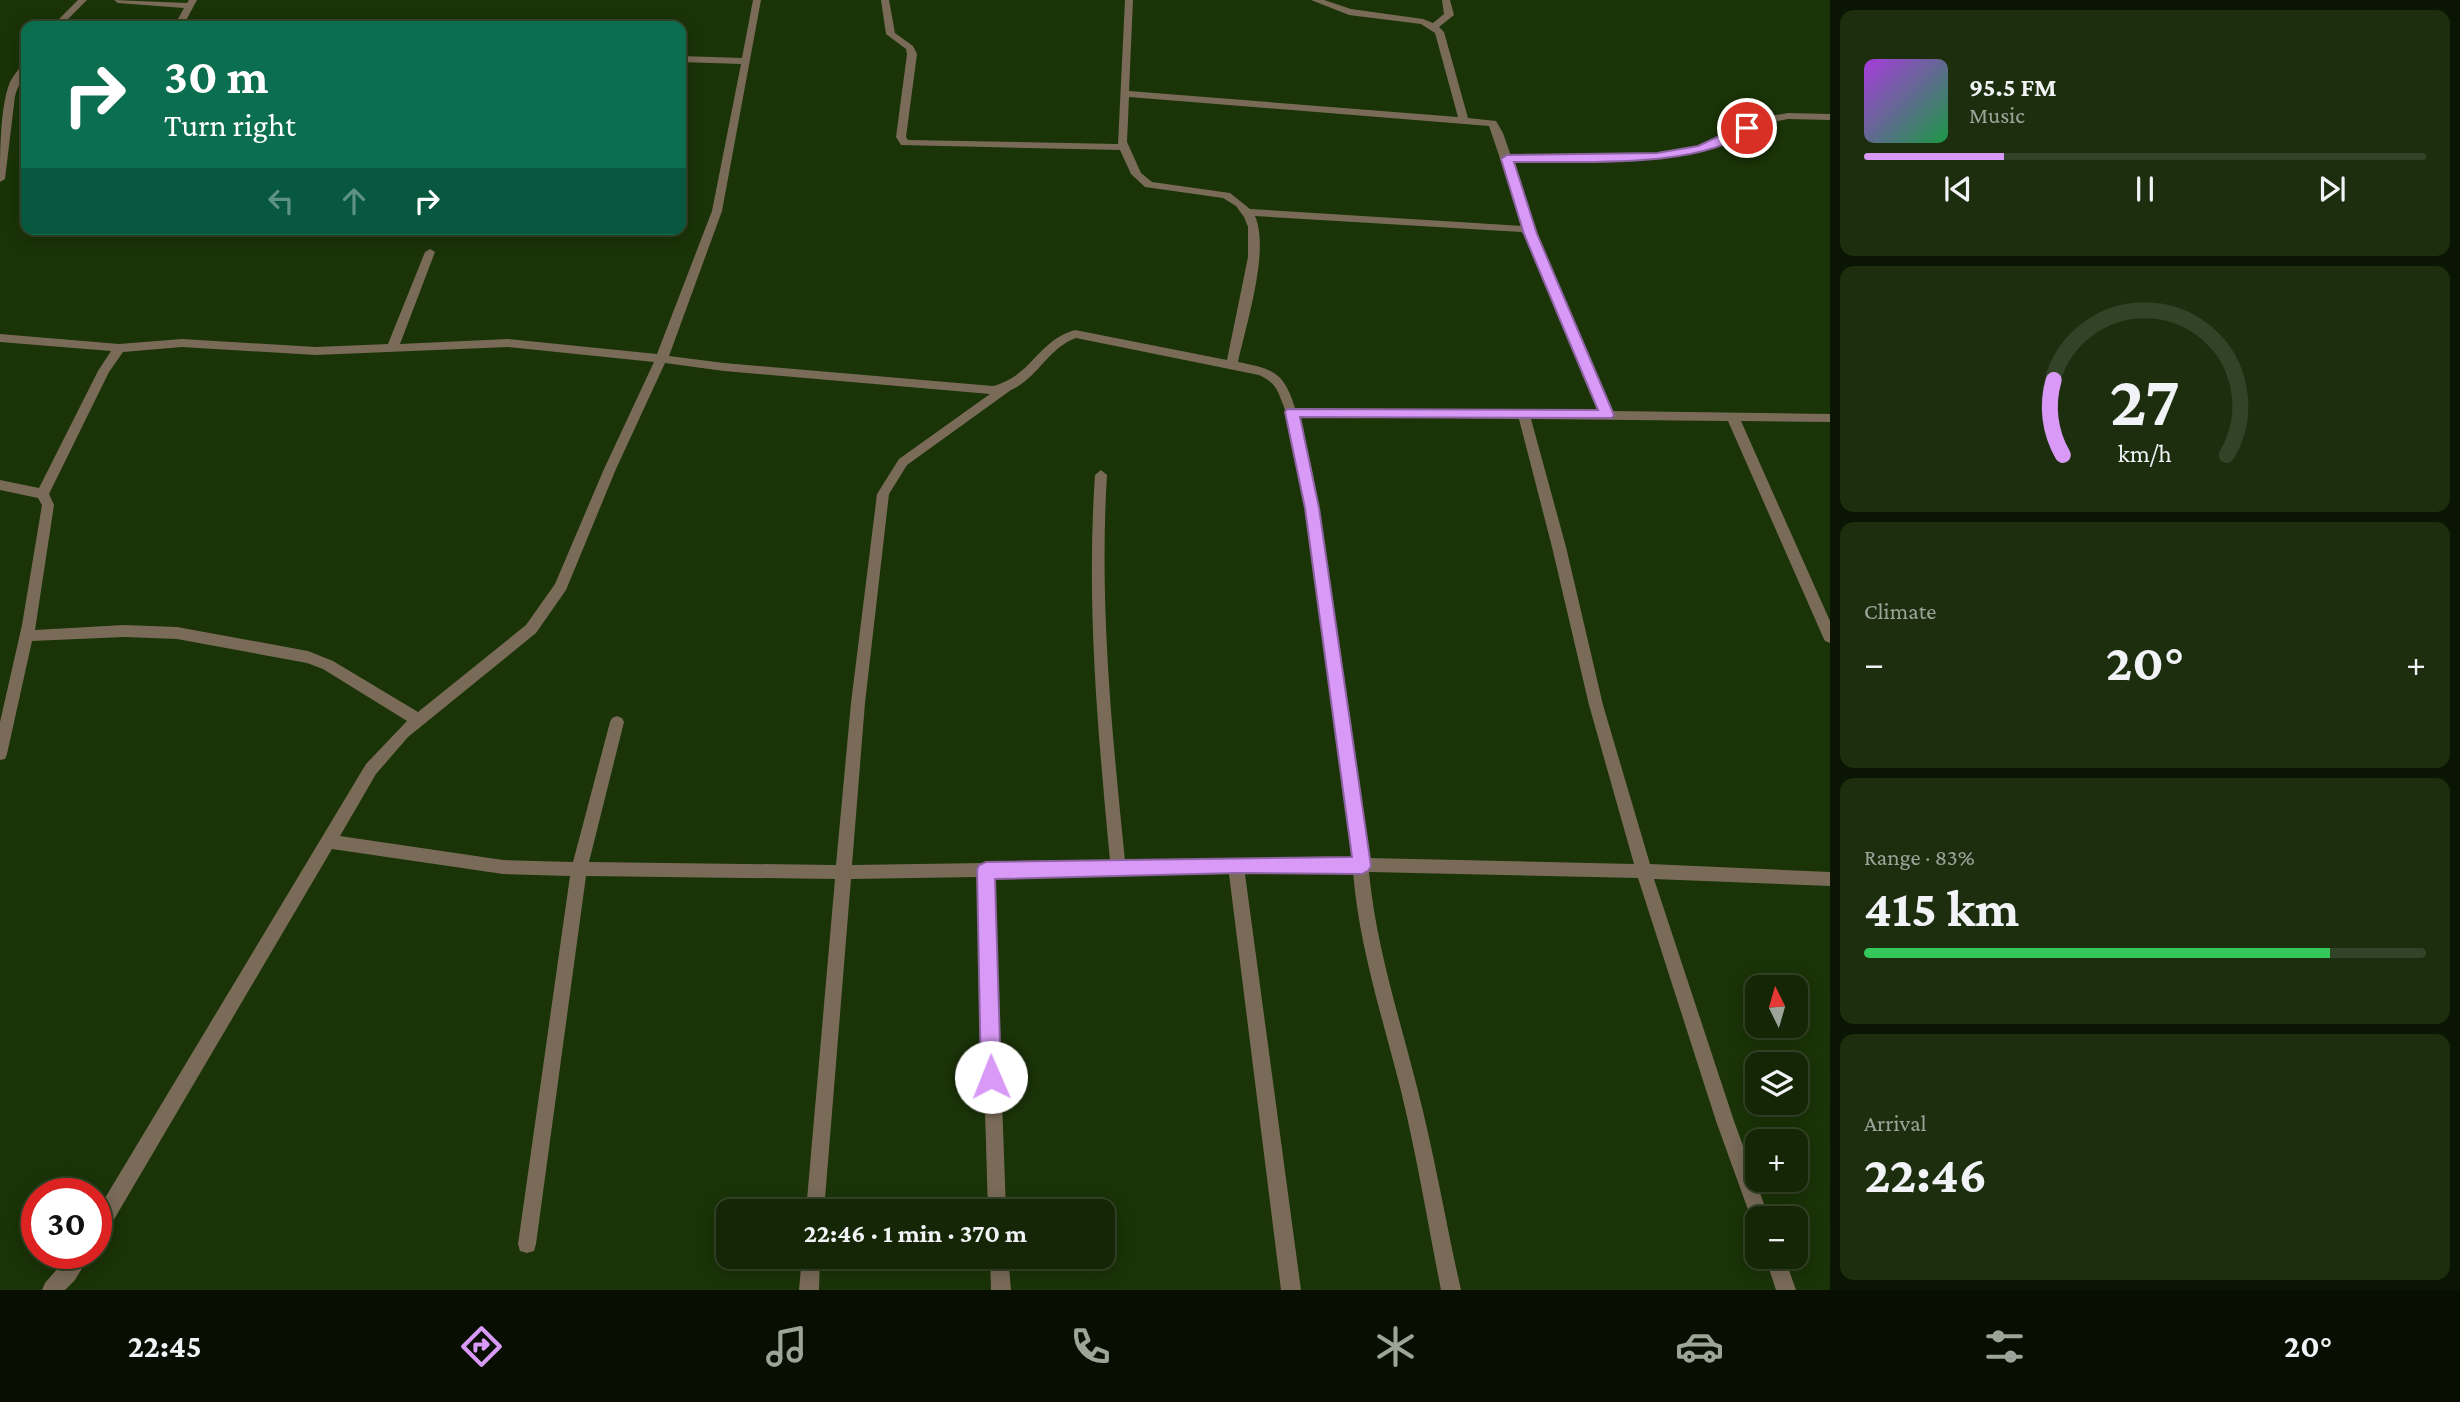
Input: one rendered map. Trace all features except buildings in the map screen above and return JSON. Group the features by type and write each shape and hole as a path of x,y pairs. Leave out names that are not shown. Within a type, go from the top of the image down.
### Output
{"street":[{"path":"61,21 83,0"},
{"path":"118,0 191,3 182,21"},
{"path":"112,1204 371,769 388,748 418,720 531,629 561,586 610,468 661,360 717,211 757,0"},
{"path":"885,0 891,34 910,48 912,54 901,137 905,143 1124,147"},
{"path":"1129,0 1124,147 1136,174 1149,185 1226,194 1247,212 1253,226 1254,256 1231,364"},
{"path":"1315,0 1349,12 1423,22 1434,27 1438,32 1463,119"},
{"path":"1434,27 1449,15 1446,0"},
{"path":"686,59 745,61"},
{"path":"0,178 12,90 21,75"},
{"path":"1125,94 1492,123 1496,127 1531,234 1607,415"},
{"path":"1507,159 1657,156 1700,149 1764,120 1788,116 1830,117"},
{"path":"1247,212 1507,227 1523,229 1531,234"},
{"path":"393,348 430,252"},
{"path":"816,1199 867,612 883,494 903,462 1025,378 1062,337 1075,334 1262,371 1274,377 1283,388 1292,412 1312,508 1362,866 1364,907 1410,1094 1451,1290"},
{"path":"0,338 119,348 182,343 300,351 508,343 939,386 993,390 1007,388"},
{"path":"43,494 104,371 119,348"},
{"path":"1292,412 1830,418"},
{"path":"1524,414 1596,705 1644,871 1725,1121 1756,1206"},
{"path":"1732,416 1830,638"},
{"path":"1101,475 1096,533 1096,585 1102,703 1118,867"},
{"path":"0,485 43,494"},
{"path":"0,754 26,636 46,523 48,505 43,494"},
{"path":"26,636 124,631 177,633 308,657 328,665 418,720"},
{"path":"527,1244 579,869 617,722"},
{"path":"328,841 503,867 579,869 845,872 1236,865 1362,866 1644,871 1830,879"},
{"path":"1236,865 1291,1290"},
{"path":"986,870 997,1199"},
{"path":"52,1290 71,1269"},
{"path":"809,1290 810,1269"},
{"path":"1000,1269 1001,1290"},
{"path":"1779,1269 1786,1290"}],"route":[{"path":"991,1077 986,870 1236,865 1362,866 1312,508 1292,412 1607,415 1531,234 1507,159 1657,156 1700,149 1747,128"}]}
